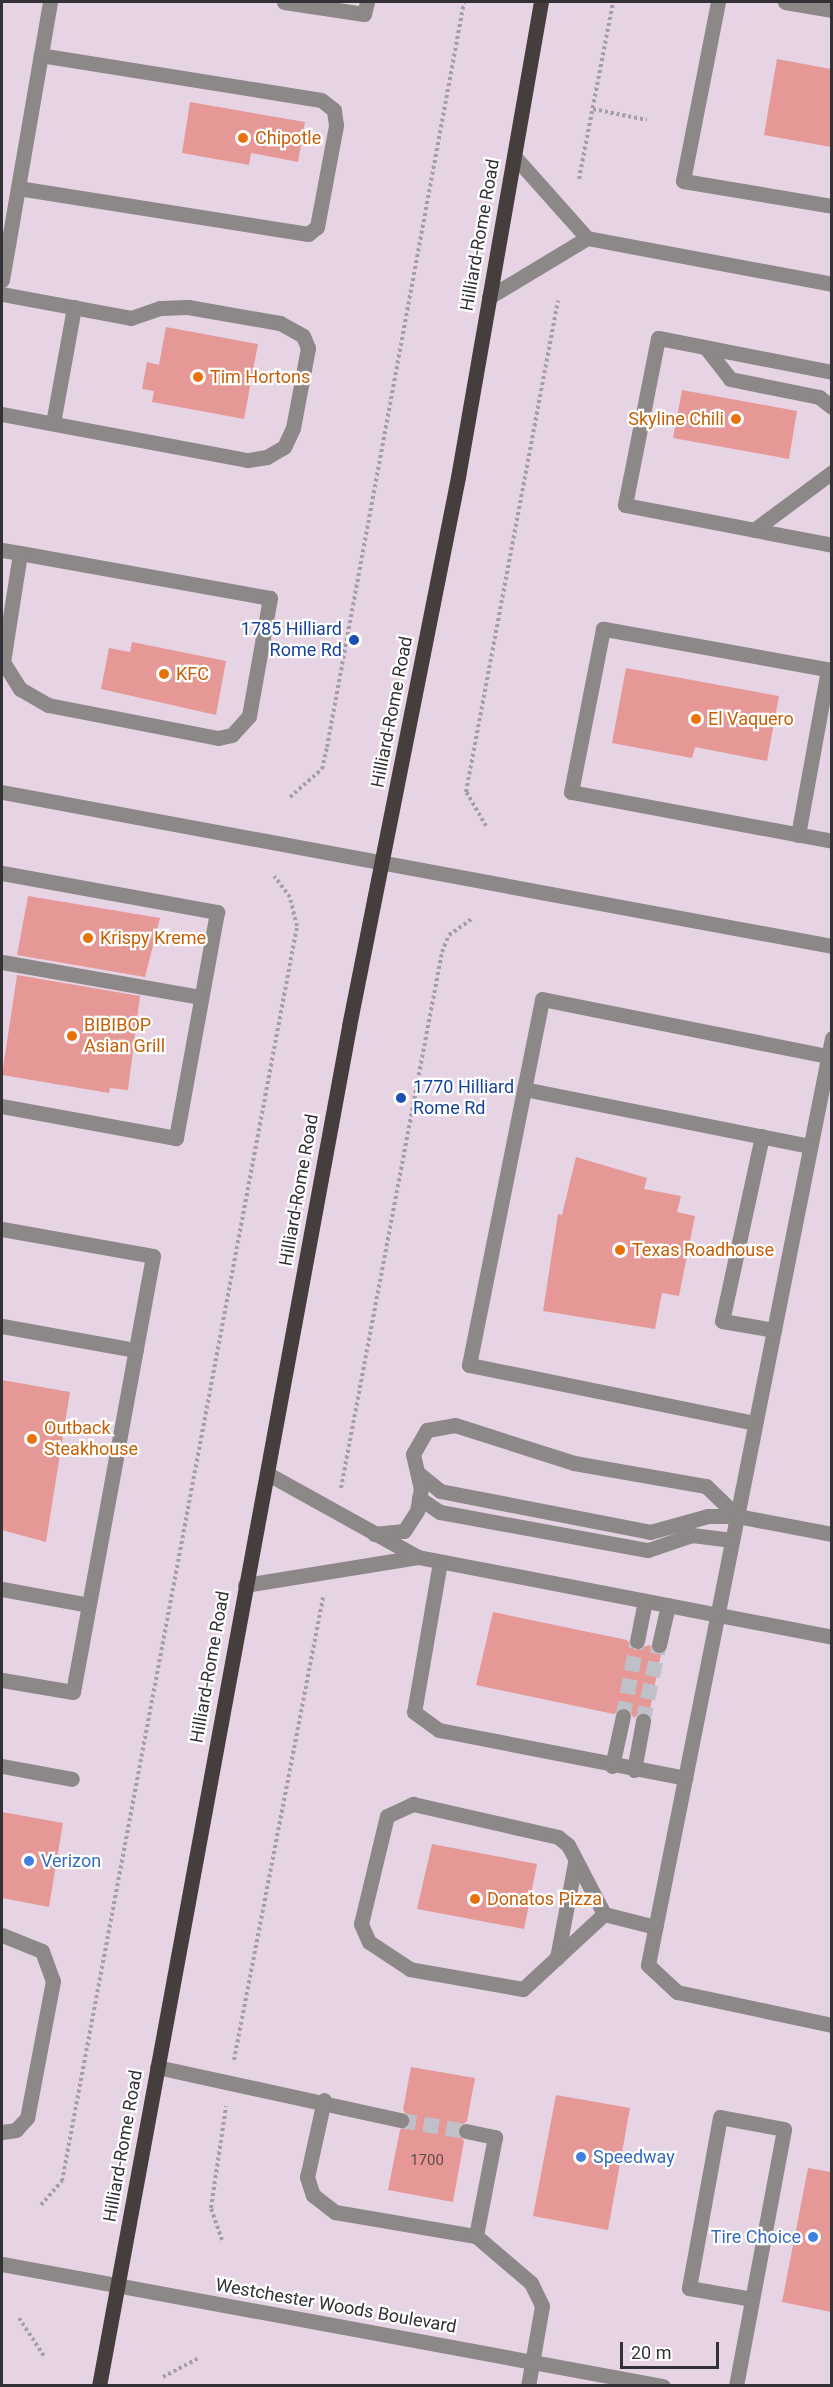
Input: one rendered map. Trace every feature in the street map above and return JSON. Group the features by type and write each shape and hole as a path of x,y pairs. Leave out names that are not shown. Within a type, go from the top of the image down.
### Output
{"main road":[{"name":"Hilliard-Rome Road","path":"99,2385 245,1585 268,1474 489,297 541,2"}],"street":[{"path":"2,280 50,2"},
{"path":"284,2 364,14 367,2"},
{"path":"718,2 683,181 831,206"},
{"path":"785,2 831,10"},
{"path":"18,188 308,234 317,227 336,125 334,110 321,100 41,55"},
{"path":"514,156 587,238 831,284"},
{"path":"489,297 587,238"},
{"path":"2,294 131,318 160,308 188,308 288,327 303,336 308,348 293,428 284,447 267,458 247,460 2,414"},
{"path":"53,423 74,307"},
{"path":"831,372 658,338 625,505 831,545"},
{"path":"706,348 730,379 819,397 831,407"},
{"path":"754,530 831,472"},
{"path":"2,550 20,553 270,598 249,716 232,735 218,738 48,705 20,689 3,662 20,553"},
{"path":"798,835 830,670 603,629 571,792 798,835 831,841"},
{"path":"2,792 831,946"},
{"path":"2,873 217,912 176,1138 2,1106"},
{"path":"2,962 201,997"},
{"path":"755,1423 469,1365 542,999 830,1057"},
{"path":"831,1038 830,1057 810,1146 648,1965 677,1992 831,2025"},
{"path":"524,1089 810,1146"},
{"path":"762,1136 722,1320 774,1330"},
{"path":"2,1229 153,1256 73,1692 2,1680"},
{"path":"2,1326 136,1350"},
{"path":"372,1534 404,1531 419,1498 418,1473 413,1454 427,1430 455,1425 574,1463 706,1486 737,1516"},
{"path":"418,1473 440,1491 651,1532 708,1516 737,1516 831,1534"},
{"path":"268,1474 372,1534 418,1557 831,1636"},
{"path":"419,1498 440,1512 648,1550 692,1535 732,1540"},
{"path":"245,1585 418,1557"},
{"path":"440,1562 414,1712 439,1730 612,1766 685,1778"},
{"path":"2,1589 89,1605"},
{"path":"637,1641 645,1601"},
{"path":"659,1645 668,1605"},
{"path":"612,1766 623,1716"},
{"path":"633,1770 643,1721"},
{"path":"2,1766 72,1779"},
{"path":"604,1914 523,1989 410,1969 369,1942 361,1924 381,1831 397,1808 413,1804 538,1829 568,1845 574,1863 604,1914 655,1927"},
{"path":"557,1958 574,1863"},
{"path":"2,1935 42,1951 53,1981 27,2118 16,2130 2,2132"},
{"path":"157,2067 324,2100 401,2120"},
{"path":"324,2100 307,2177 313,2195 335,2212 476,2236 531,2283 542,2306 528,2385"},
{"path":"736,2385 784,2129 720,2117 689,2288 752,2299"},
{"path":"466,2131 495,2137 476,2236"},
{"name":"Westchester Woods Boulevard","path":"2,2264 663,2385"}],"path":[{"path":"290,797 322,769 327,747 464,2"},
{"path":"579,179 613,2"},
{"path":"593,109 647,120"},
{"path":"486,826 466,792 558,301"},
{"path":"41,2205 62,2181 297,926 290,897 274,876"},
{"path":"211,2208 222,2240"},
{"path":"19,2318 44,2356"},
{"path":"163,2377 198,2358"}],"shaded area":[{"path":"2,2 831,2 831,2385 2,2385"}],"building":[{"path":"777,59 831,69 831,147 764,135"},
{"name":"Chipotle","path":"190,102 305,122 298,162 251,153 249,165 182,153"},
{"name":"Tim Hortons","path":"166,327 258,344 244,419 152,402 154,391 142,389 147,362 159,365"},
{"name":"Skyline Chili","path":"682,390 797,411 789,459 673,438"},
{"name":"KFC","path":"132,642 226,661 216,715 101,689 109,648 130,652"},
{"name":"El Vaquero","path":"626,668 779,696 767,761 695,747 692,758 612,743"},
{"name":"Krispy Kreme","path":"28,896 160,918 145,977 17,955"},
{"name":"BIBIBOP Asian Grill","path":"17,975 140,996 128,1090 110,1088 109,1093 2,1075"},
{"name":"Texas Roadhouse","path":"576,1157 647,1178 644,1189 681,1196 677,1212 695,1216 679,1296 662,1293 655,1329 543,1311 558,1214 562,1215"},
{"name":"Outback Steakhouse","path":"2,1380 70,1392 46,1542 2,1530"},
{"path":"493,1612 627,1640 635,1650 649,1645 661,1654 649,1714 640,1712 634,1718 625,1706 614,1714 476,1685"},
{"name":"Verizon","path":"2,1812 63,1823 49,1907 2,1898"},
{"name":"Donatos Pizza","path":"432,1844 537,1864 524,1929 417,1909"},
{"path":"411,2067 475,2078 467,2121 456,2130 464,2141 453,2202 388,2190 400,2130 411,2121 403,2110"},
{"name":"Speedway","path":"556,2095 630,2108 608,2230 533,2216"},
{"name":"Tire Choice","path":"808,2168 831,2172 831,2312 782,2302"}],"tunnel":[{"path":"623,1716 637,1641"},
{"path":"643,1721 659,1645"},
{"path":"401,2120 466,2131"}],"place":[{"name":"Chipotle","path":"243,138"},
{"name":"Tim Hortons","path":"198,377"},
{"name":"Skyline Chili","path":"736,419"},
{"name":"1785 Hilliard Rome Rd","path":"354,640"},
{"name":"KFC","path":"164,674"},
{"name":"El Vaquero","path":"696,719"},
{"name":"Krispy Kreme","path":"88,938"},
{"name":"BIBIBOP Asian Grill","path":"72,1036"},
{"name":"1770 Hilliard Rome Rd","path":"401,1098"},
{"name":"Texas Roadhouse","path":"620,1250"},
{"name":"Outback Steakhouse","path":"32,1439"},
{"name":"Verizon","path":"29,1861"},
{"name":"Donatos Pizza","path":"475,1899"},
{"name":"Speedway","path":"581,2157"},
{"name":"Tire Choice","path":"813,2237"}]}
